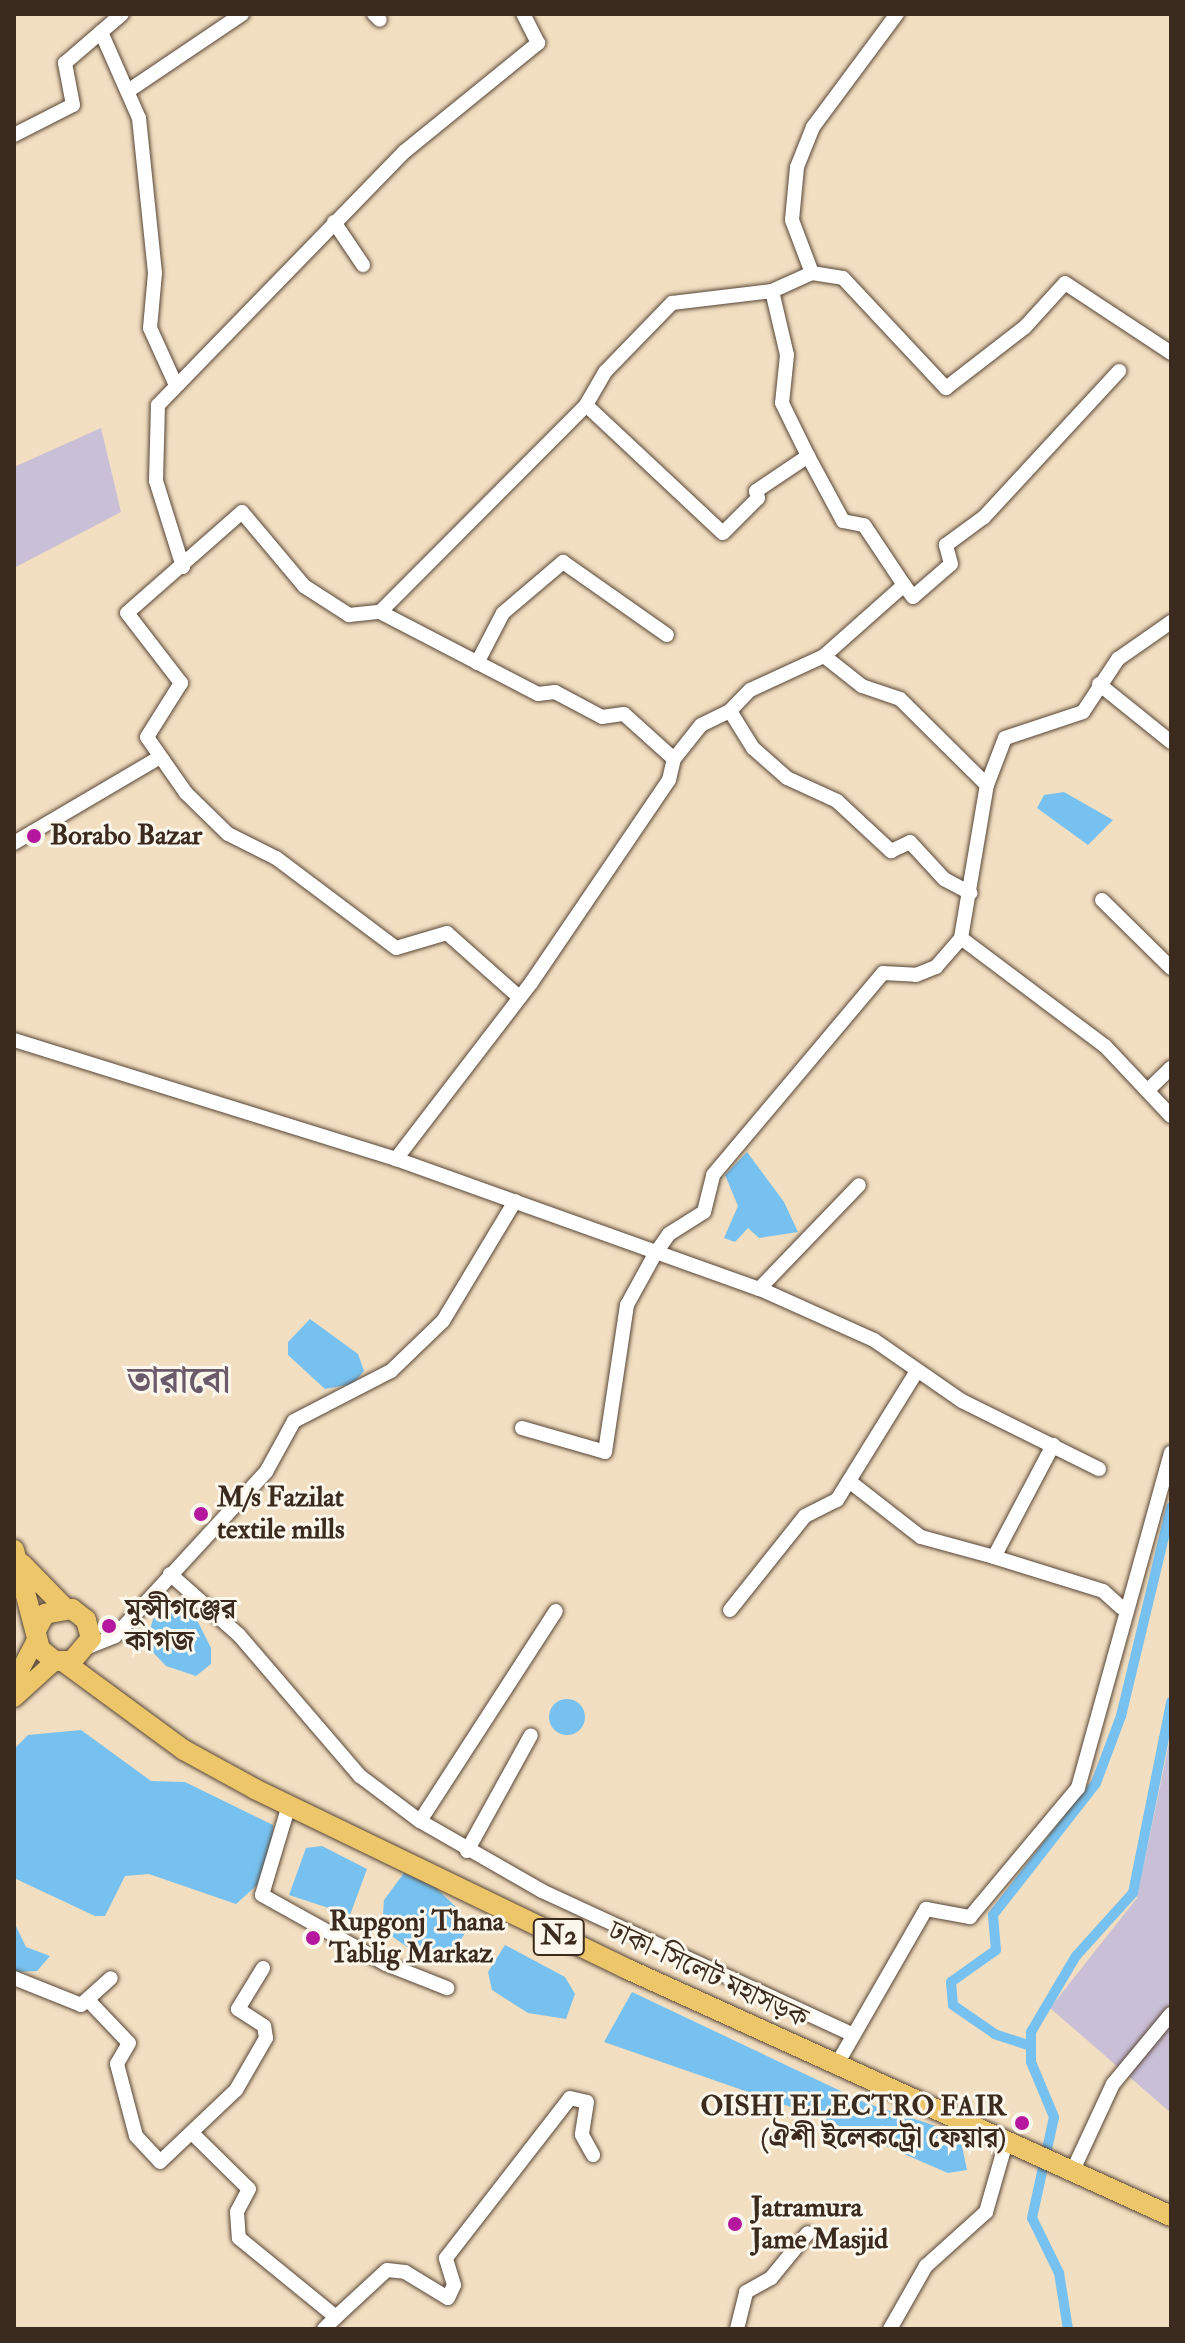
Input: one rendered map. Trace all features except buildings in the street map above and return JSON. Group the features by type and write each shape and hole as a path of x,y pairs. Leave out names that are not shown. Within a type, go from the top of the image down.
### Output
{"highway":[{"name":"N2","path":"15,1554 65,1608 86,1620 88,1647"},
{"name":"N2","path":"15,1554 36,1635 59,1662"},
{"path":"36,1635 45,1614 65,1608"},
{"path":"59,1662 88,1647"},
{"name":"ঢাকা-সিলেট মহাসড়ক","path":"88,1647 110,1691"},
{"name":"ঢাকা-সিলেট মহাসড়ক","path":"59,1662 110,1691 184,1750 289,1805 837,2064 1171,2216"}],"main road":[{"path":"15,1691 36,1635"},
{"path":"15,1691 59,1662"}],"street":[{"path":"14,135 73,105 65,63 122,14"},
{"path":"131,89 242,14"},
{"path":"183,567 156,481 158,405 175,383 404,152 538,43 523,14"},
{"path":"812,273 792,220 797,167 813,127 891,16"},
{"path":"101,32 131,89 155,273 150,328 175,383"},
{"path":"334,222 363,265"},
{"path":"380,612 586,405 606,371 672,303 772,291 812,273 843,278 946,388 1025,327 1065,283 1171,353"},
{"path":"772,291 787,355 782,403 843,521 864,525 913,597 951,564 946,545 984,517 1119,371"},
{"path":"586,405 723,533 758,498 756,491 808,456"},
{"path":"519,997 447,933 396,948 276,858 228,834 160,757 147,737 152,720 181,683 127,613 242,512 304,586 349,615 380,612 477,663 602,717 624,714 674,759"},
{"path":"477,663 503,613 563,562 667,635"},
{"path":"396,1159 519,997 669,780 674,759 701,725 730,711 750,690 824,656 904,585"},
{"path":"522,1428 605,1452 627,1305 655,1254 704,1212 713,1175 883,973 916,975 936,967 961,938 987,785 1005,738 1083,712 1099,684 1140,639 1171,622"},
{"path":"824,656 862,686 900,699 987,785"},
{"path":"1099,684 1171,742"},
{"path":"730,711 753,748 787,778 837,801 891,851 910,842 944,879 970,893"},
{"path":"14,843 160,757"},
{"path":"1102,900 1171,968"},
{"path":"961,938 1105,1046 1171,1116"},
{"path":"14,1040 396,1159 759,1289 874,1340 915,1374 1099,1469"},
{"path":"1148,1090 1171,1068"},
{"path":"759,1289 859,1185"},
{"path":"88,1647 115,1636 266,1472 294,1421 391,1371 443,1321 515,1201"},
{"path":"730,1610 805,1516 837,1500 915,1374"},
{"path":"994,1557 1053,1445"},
{"path":"837,2064 926,1909 970,1917 1078,1788 1122,1608 1171,1453"},
{"path":"849,1481 921,1537 1103,1591 1122,1608"},
{"path":"170,1574 239,1635 360,1776 420,1821 467,1851 853,2035"},
{"path":"420,1821 556,1611"},
{"path":"467,1851 531,1735"},
{"path":"289,1805 262,1895 386,1964 447,1988"},
{"path":"88,2000 129,2043 117,2064 136,2136 160,2162 236,2090 266,2038 264,2026 238,2009 263,1968"},
{"path":"14,1978 81,2005 111,1978"},
{"path":"1070,2168 1113,2084 1171,2014"},
{"path":"324,2329 387,2270 405,2272 448,2298 454,2285 446,2258 570,2098 587,2102 582,2135 593,2155"},
{"path":"193,2134 249,2189 237,2212 239,2238 336,2317"},
{"path":"890,2329 926,2266 986,2212 1007,2139"},
{"path":"737,2329 746,2292 771,2278 808,2233"}],"shaded area":[{"path":"101,428 121,512 14,568 14,467"},
{"path":"1171,1733 1171,2113 1050,2008 1137,1898"}],"water":[{"path":"1064,792 1113,820 1088,845 1037,808 1044,795"},
{"path":"747,1152 784,1202 798,1232 759,1238 748,1228 735,1242 724,1238 738,1206 725,1175"},
{"path":"310,1319 358,1354 364,1371 353,1384 325,1389 288,1355 288,1342"},
{"path":"178,1608 197,1620 211,1648 211,1664 196,1676 166,1666 146,1645 153,1619"},
{"path":"567,1699 580,1704 585,1717 580,1730 567,1735 554,1730 549,1717 554,1704"},
{"path":"81,1730 151,1781 185,1782 273,1825 273,1851 257,1885 236,1904 149,1874 125,1876 105,1916 95,1916 14,1878 14,1749 28,1735"},
{"path":"322,1846 367,1869 350,1915 289,1895 306,1848"},
{"path":"404,1873 434,1886 458,1909 464,1935 449,1957 418,1955 382,1929 384,1900"},
{"path":"14,1922 26,1947 50,1956 37,1971 14,1972"},
{"path":"505,1945 565,1977 575,1994 566,2019 528,2013 492,1990 488,1972"},
{"path":"632,1992 866,2103 945,2129 962,2146 967,2170 948,2173 814,2115 604,2042"}],"waterway":[{"path":"1031,2046 995,2034 953,2005 951,1982 996,1950 993,1915 1096,1783 1121,1716 1171,1507"},
{"path":"1068,2329 1059,2273 1032,2218 1054,2117 1031,2062 1031,2032 1076,1956 1133,1893 1171,1702"}],"place":[{"name":"Borabo Bazar","path":"34,836"},
{"name":"M/s Fazilat textile mills","path":"201,1514"},
{"name":"মুন্সীগঞ্জের কাগজ","path":"109,1626"},
{"name":"Rupgonj Thana Tablig Markaz","path":"313,1938"},
{"name":"OISHI ELECTRO FAIR (ঐশী ইলেকট্রো ফেয়ার)","path":"1022,2123"},
{"name":"Jatramura Jame Masjid","path":"735,2224"}],"district":[{"name":"তারাবো","path":"179,1381"}]}
